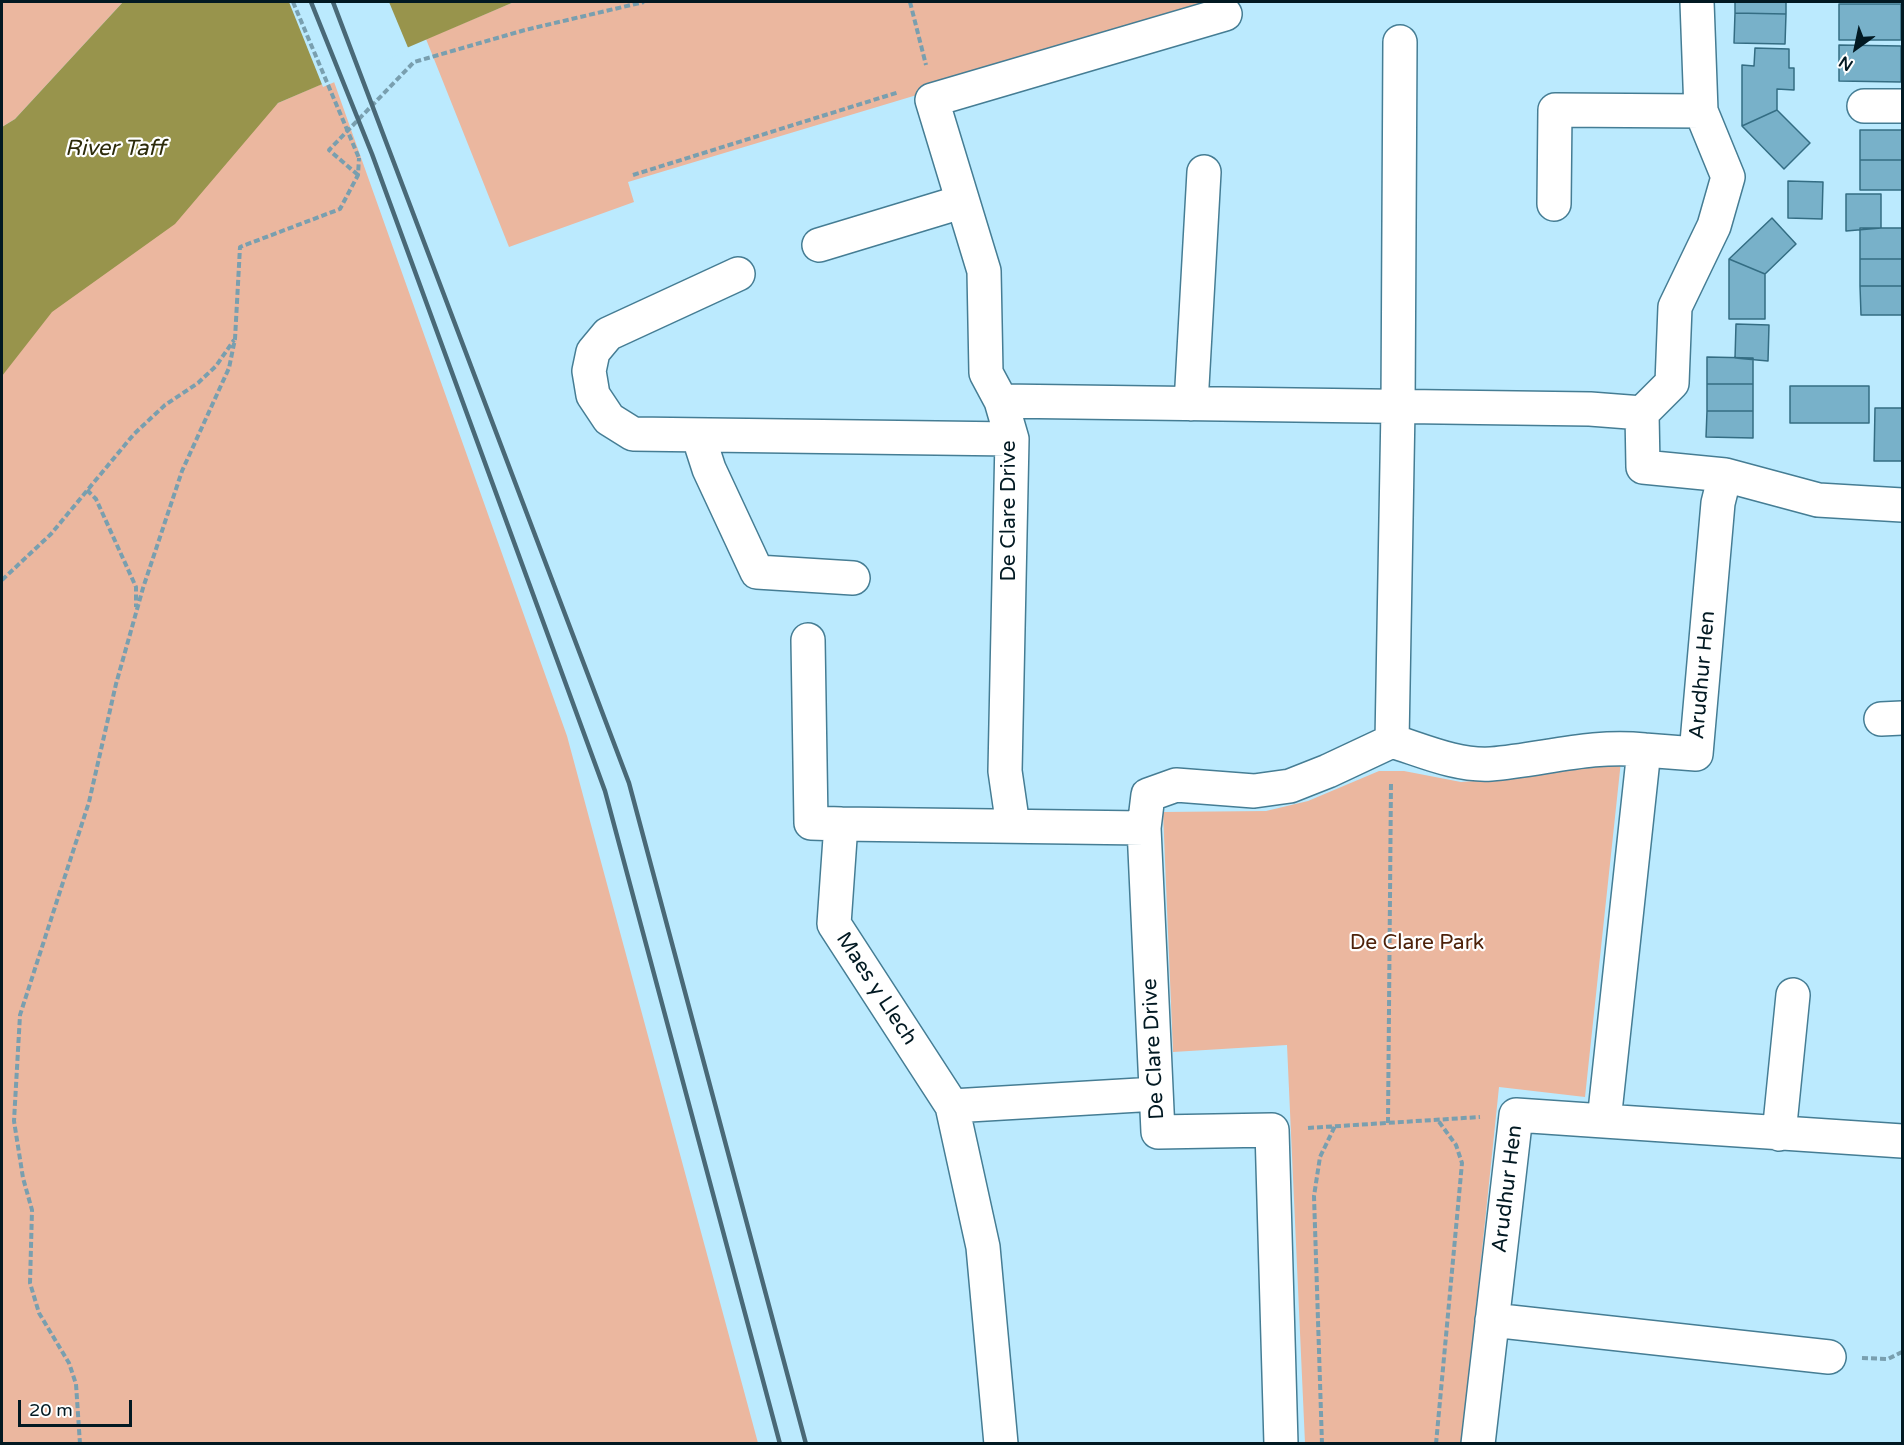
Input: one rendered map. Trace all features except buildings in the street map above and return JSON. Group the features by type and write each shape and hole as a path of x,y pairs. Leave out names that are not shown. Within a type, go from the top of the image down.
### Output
{"street":[{"path":"1696,2 1701,111 1728,177 1714,226 1675,307 1672,383 1642,412 1643,467 1725,475 1818,500 1902,505"},
{"path":"932,100 1225,14"},
{"path":"1400,42 1398,408 1392,741 1455,761 1490,764 1594,750 1622,748 1644,750 1604,1121"},
{"name":"De Clare Drive","path":"932,100 961,202 984,271 986,373 1001,401 1012,439 1005,771 1013,826"},
{"path":"1864,106 1902,106"},
{"path":"1554,204 1556,110 1701,111"},
{"path":"1191,404 1204,172"},
{"path":"819,245 961,202"},
{"path":"738,274 608,334 593,352 589,370 593,395 609,419 633,434 1012,439"},
{"path":"1001,401 1590,409 1642,412"},
{"path":"698,435 709,469 757,572 853,578"},
{"name":"Arudhur Hen","path":"1644,750 1696,754 1718,502 1725,475"},
{"path":"808,640 811,823 1144,828"},
{"name":"De Clare Drive","path":"1272,1130 1158,1131 1144,828 1148,795 1176,785 1254,791 1290,786 1392,741"},
{"name":"Maes y Llech","path":"841,824 834,924 952,1106 983,1247 1001,1443"},
{"path":"1779,1134 1793,995"},
{"path":"952,1106 1156,1094"},
{"name":"Arudhur Hen","path":"1478,1443 1515,1114 1902,1141"},
{"path":"1272,1130 1281,1443"},
{"path":"1492,1320 1829,1357"}],"path":[{"path":"80,1443 76,1384 69,1363 39,1313 30,1283 32,1210 23,1178 14,1121 15,1061 20,1015 89,802 116,684 182,471 229,368 235,339 240,247 340,209 358,175 359,158 293,2"},
{"path":"358,175 329,150 414,62 525,30 644,2"},
{"path":"910,2 930,82 932,100"},
{"path":"2,580 51,534 134,434 165,405 198,383 216,366 235,339"},
{"path":"87,490 96,499 135,587 136,614"},
{"path":"1388,1123 1392,741"},
{"path":"1272,1130 1515,1114"},
{"path":"1436,1443 1462,1163 1456,1145 1437,1119"},
{"path":"1322,1443 1314,1196 1320,1157 1335,1126"}],"green space":[{"path":"2,2 123,2 15,119 2,127"},
{"path":"514,2 1213,2 1189,13 628,182 634,202 509,247 426,39"},
{"path":"333,79 567,736 758,1443 2,1443 2,345 278,103"},
{"name":"De Clare Park","path":"1621,761 1585,1097 1499,1087 1462,1443 1305,1443 1287,1045 1173,1052 1163,812 1266,811 1308,801 1379,771 1404,771 1461,782 1513,778 1565,764"}],"water":[{"name":"River Taff","path":"123,2 514,2 278,103 175,224 52,312 2,376 2,127 15,119"}],"pier":[{"path":"289,2 389,2 409,50 323,87"}],"railway":[{"path":"311,2 372,154 605,791 780,1444"},
{"path":"333,2 629,783 806,1444"}]}
